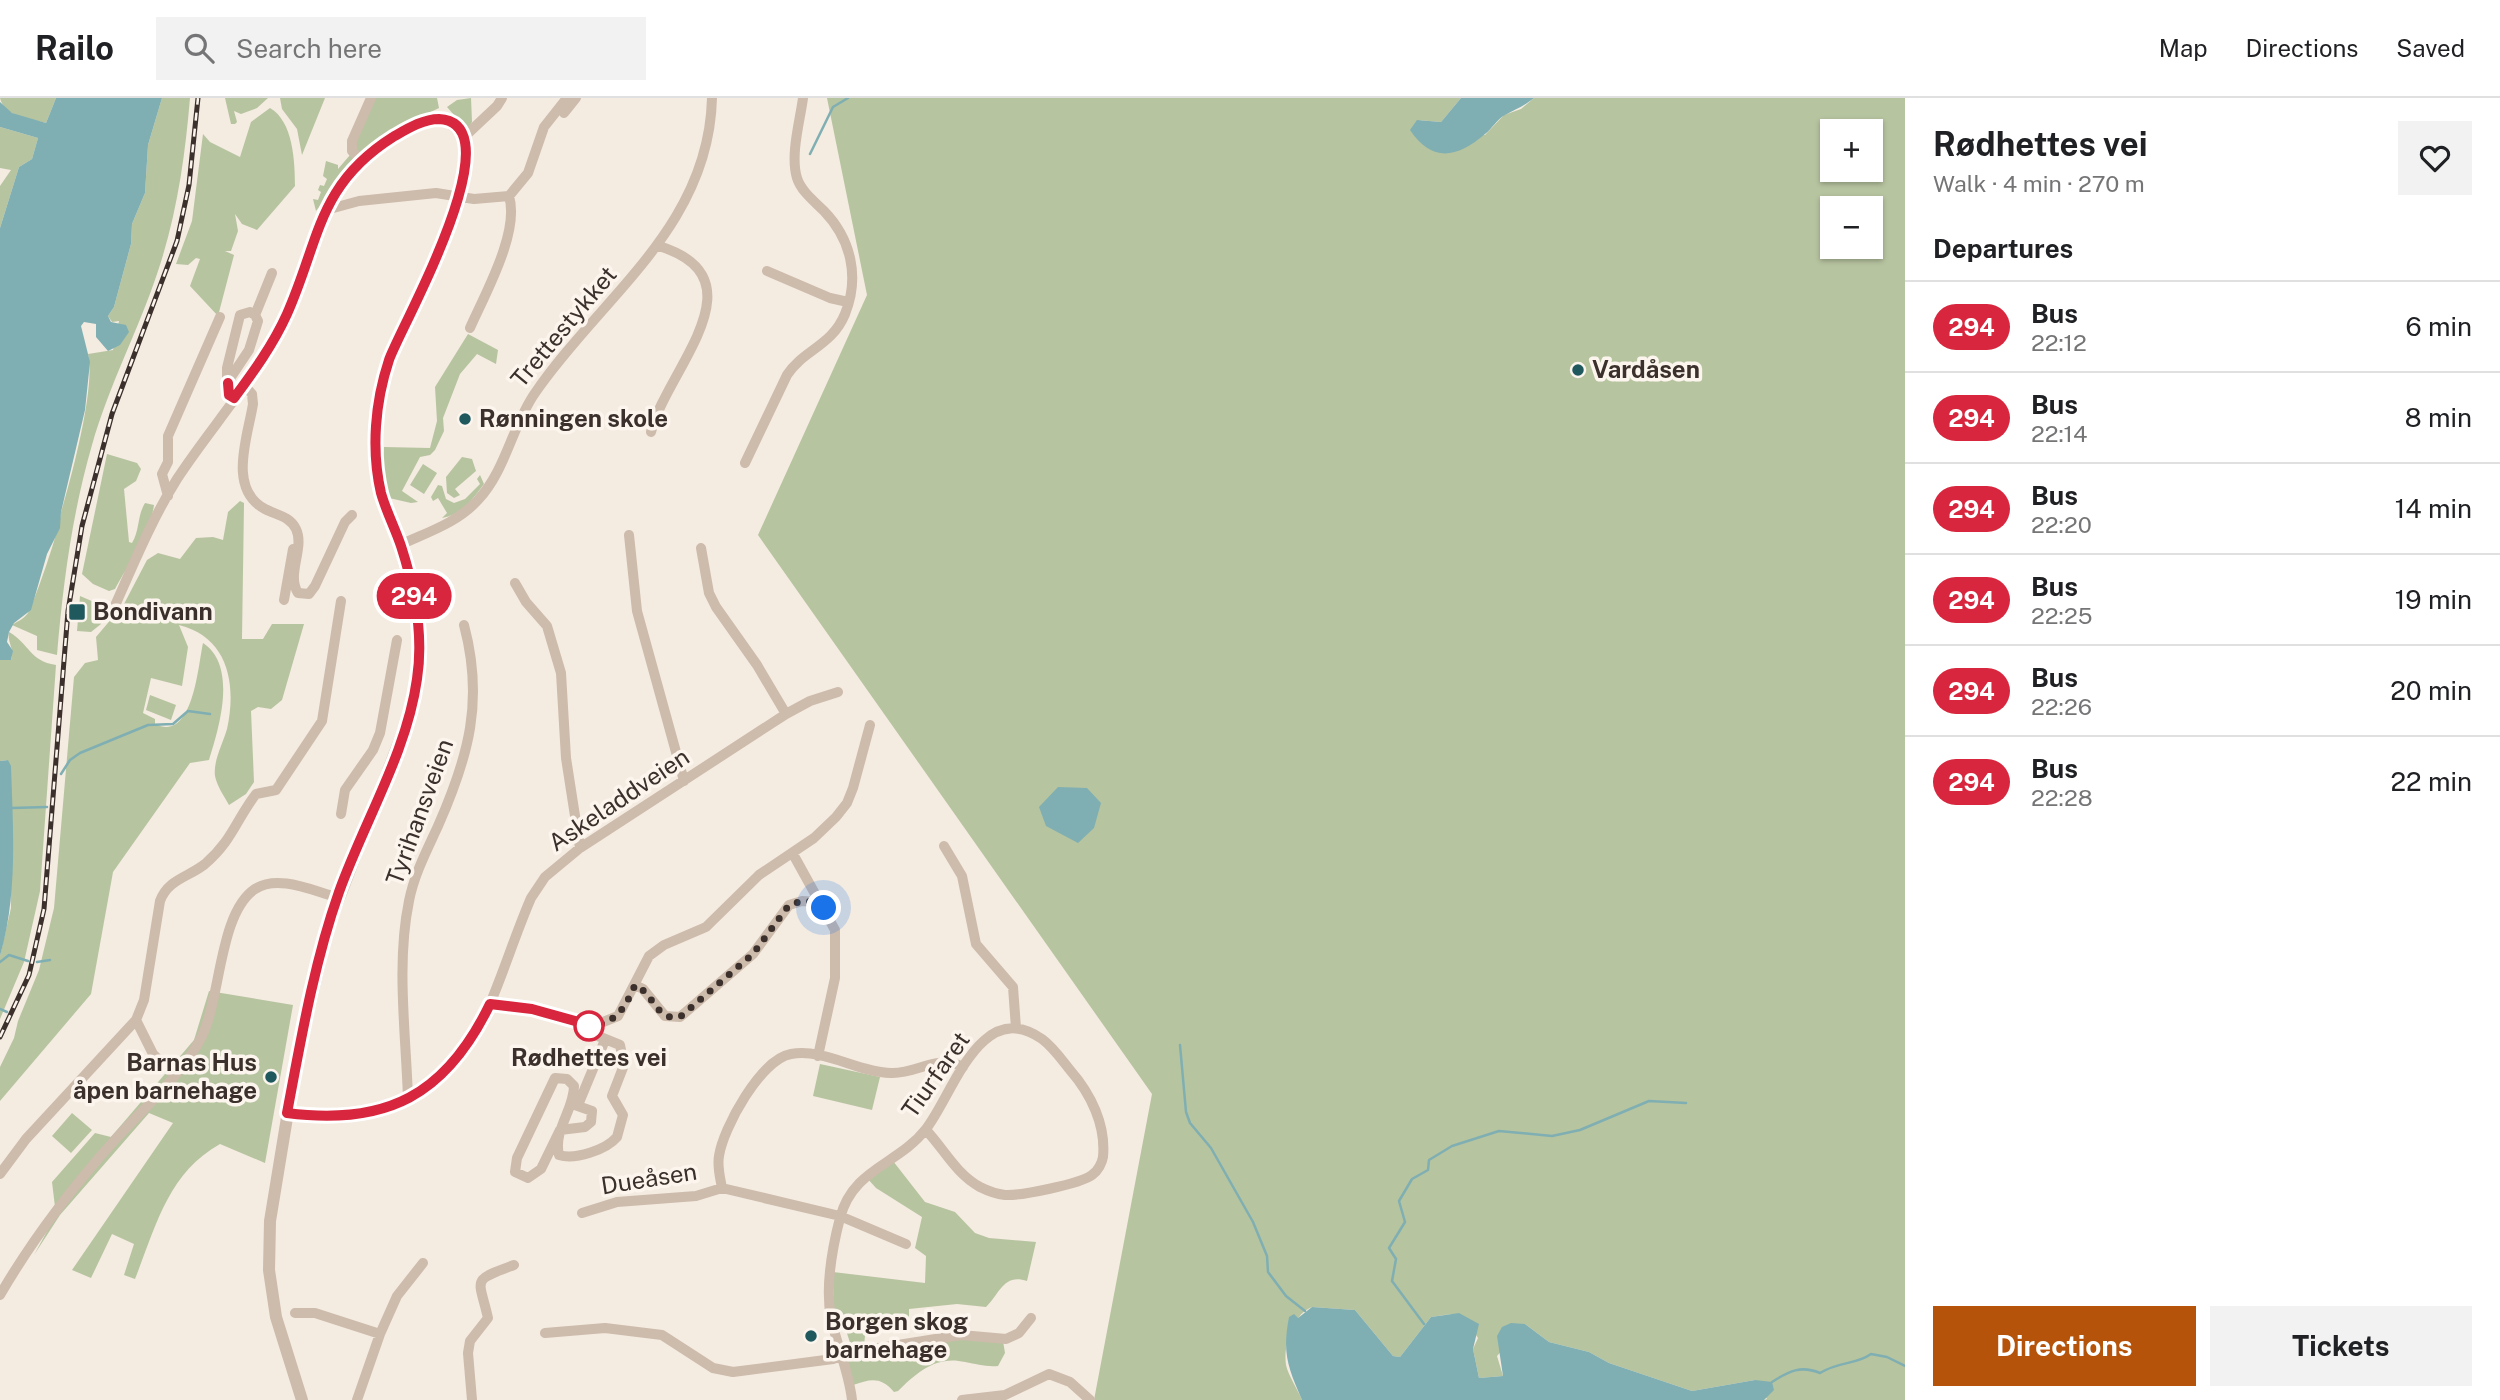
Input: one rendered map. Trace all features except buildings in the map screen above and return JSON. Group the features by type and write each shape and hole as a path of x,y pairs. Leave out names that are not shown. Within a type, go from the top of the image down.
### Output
{"street":[{"path":"360,159 352,151 352,141 371,98"},
{"path":"463,138 498,106 502,98"},
{"path":"326,210 359,201 425,194 489,200 509,196 528,173 544,127 568,98"},
{"path":"544,127 558,119 576,98"},
{"name":"Trettestykket","path":"400,545 449,523 480,499 499,469 523,411 544,380 659,246 695,177 712,98"},
{"path":"745,463 792,368 826,343 845,315 848,302 852,259 843,234 797,179 796,159 803,98"},
{"path":"114,608 168,496 272,342 287,313 326,210 338,187 360,159 407,129 428,120 443,119 455,126 463,138 460,198 450,229 390,358 380,393 376,430 377,467 383,500 412,585 419,625 417,678 409,716 337,897 313,984 287,1113 270,1221 269,1270 275,1317 302,1400"},
{"path":"470,328 504,247 512,216 509,196"},
{"path":"652,432 658,409 704,321 708,298 703,275 696,265 678,252 659,246"},
{"path":"767,271 830,298 848,302"},
{"path":"255,315 244,313 237,322 227,368 228,383 249,350 258,321 255,315 272,273"},
{"path":"168,496 162,474 168,462 168,436 220,317"},
{"path":"244,385 252,394 253,404 243,467 245,489 262,508 291,520 296,529 294,586 298,593 304,594 315,586 345,522 352,515"},
{"path":"629,535 637,611 684,781"},
{"path":"284,600 290,554 297,543"},
{"path":"701,548 712,600 786,714"},
{"path":"515,583 526,602 547,626 561,673 566,758 580,848"},
{"path":"0,1174 26,1139 136,1020 145,991 161,896 181,876 204,865 223,847 256,794 276,790 316,734 321,721 341,601"},
{"name":"Tyrihansveien","path":"408,1099 405,925 420,867 460,776 471,732 473,657 464,625"},
{"path":"341,814 345,790 373,750 380,733 397,640"},
{"name":"Askeladdveien","path":"287,1113 322,1116 365,1112 408,1099 440,1077 464,1052 490,1004 536,888 545,877 580,848 786,714 810,701 838,692"},
{"path":"490,1004 532,1009 593,1026 618,1016 649,956 664,945 706,926 724,913 759,875 814,838 847,803 870,725"},
{"path":"926,1130 966,1179 992,1193 1014,1195 1092,1175 1102,1163 1098,1119 1086,1088 1044,1040 1016,1028 1013,986 976,944 962,876 944,846"},
{"path":"793,854 818,902 830,917 836,942 835,978 818,1056"},
{"path":"0,1296 51,1217 197,1045 206,1026 232,923 245,898 257,888 272,883 337,897"},
{"path":"635,985 643,989 657,1010 665,1016 680,1017 753,954 789,905 802,901 818,902"},
{"path":"145,991 155,983"},
{"path":"136,1020 153,1054 174,1075"},
{"name":"Tiurfaret","path":"852,1400 831,1315 829,1290 840,1216 849,1195 863,1177 926,1130 979,1044 1002,1031 1016,1028"},
{"path":"560,1130 558,1151 563,1156 607,1146 617,1137 623,1115 612,1096 625,1056 621,1045 593,1034"},
{"path":"575,1105 574,1086 567,1079 555,1078 517,1158 515,1166 518,1175 528,1178 541,1169 575,1105 606,1040"},
{"name":"Dueåsen","path":"722,1188 718,1167 728,1128 765,1068 791,1054 818,1056 882,1073 907,1072 936,1061 963,1066"},
{"path":"560,1130 585,1127 591,1122 592,1111 575,1105"},
{"name":"Dueåsen","path":"582,1213 617,1202 696,1196 722,1188 840,1216"},
{"path":"840,1216 906,1244"},
{"path":"357,1400 397,1296 423,1263"},
{"path":"472,1400 468,1353 470,1340 488,1318 479,1294 481,1282 486,1275 514,1265"},
{"path":"295,1312 314,1313 380,1335"},
{"path":"545,1333 606,1328 662,1335 713,1368 733,1372 971,1334 1006,1339 1019,1333 1031,1318"},
{"path":"962,1400 1005,1395 1049,1374 1070,1382 1090,1400"}],"green space":[{"path":"0,98 56,98 46,123 12,113 2,104"},
{"path":"162,98 190,98 179,185 158,271 107,401 85,471 69,549 57,655 37,650 37,636 12,625 29,611 57,532 86,409 90,369 88,354 113,350 119,321 112,322 108,316 114,307 131,244 132,224 145,193 148,145"},
{"path":"225,98 268,98 257,108 241,114 234,111 237,122 231,124"},
{"path":"280,98 325,98 302,155 297,129 282,109"},
{"path":"372,98 437,98 439,108 397,128 362,153 356,151 355,143"},
{"path":"471,98 472,122 467,130 447,107 457,100"},
{"path":"827,98 1461,98 1441,122 1417,120 1485,135 1504,115 1521,109 1534,98 1905,98 1905,1400 1764,1400 1767,1399 1755,1380 1692,1391 1609,1363 1589,1352 1549,1342 1525,1324 1497,1356 1503,1376 1479,1378 1473,1349 1478,1338 1460,1316 1449,1314 1431,1317 1400,1357 1393,1356 1355,1310 1312,1307 1295,1323 1285,1357 1287,1369 1302,1400 1094,1400 1152,1094 758,535 867,295"},
{"path":"270,108 284,122 288,132 293,154 295,186 257,230 242,224 235,214 238,231 231,251 225,251 234,255 218,316 190,286 200,259 196,258 188,265 176,264 192,221 203,134 210,142 240,157 251,122"},
{"path":"0,127 38,138 32,159 19,167 0,228 0,186 11,170 0,168"},
{"path":"350,155 355,160 316,211 313,199 318,200 320,185 324,186 327,179 323,176 326,161 338,165 338,169"},
{"path":"468,334 498,350 496,364 477,354 460,374 443,418 444,431 435,450 430,455 420,457 402,491 418,502 389,498 382,470 384,447 430,448 437,421 435,387"},
{"path":"107,454 137,463 141,469 136,481 124,489 129,542 132,543 135,538 145,503 154,505 138,548 115,589 109,591 93,584 82,574"},
{"path":"462,457 472,459 476,471 455,489 460,495 454,498 447,493 446,477"},
{"path":"423,464 437,473 424,494 410,485"},
{"path":"480,475 484,484 471,501 456,513 442,518 447,513 438,498 433,501 431,497 438,485 442,486 446,499 454,503 465,499 480,484 477,479"},
{"path":"240,501 244,503 242,639 263,639 272,624 304,624 282,700 271,709 258,707 251,711 254,782 246,794 229,805 217,783 215,770 230,712 229,679 218,651 209,640 196,631 179,625 188,647 182,686 151,678 143,713 155,719 155,724 168,727 178,723 186,713 196,684 203,643 214,653 223,682 221,715 209,760 190,763 113,872 91,994 0,1101 0,1067 14,1038 18,1021 39,970 54,908 74,677 85,663 98,660 96,637 124,604 147,560 158,553 180,559 196,538 213,537 223,540 228,512"},
{"path":"80,596 94,602 104,611 101,624 91,632 77,631"},
{"path":"9,632 40,660 56,665 40,891 24,962 0,1019 0,956 11,908 8,760 0,761 0,660 11,660"},
{"path":"150,695 176,705 171,720 146,710"},
{"path":"209,991 293,1005 265,1163 220,1144 202,1156 176,1185 157,1221 135,1279 124,1275 134,1244 112,1234 91,1278 72,1270 173,1123 149,1113 60,1215 34,1255 56,1215 52,1182 95,1133 111,1137 194,1040"},
{"path":"820,1064 880,1077 872,1110 813,1096"},
{"path":"72,1113 92,1130 71,1153 52,1136"},
{"path":"893,1161 925,1202 955,1212 975,1233 989,1238 1036,1242 1027,1281 1019,1279 1008,1282 986,1307 957,1304 909,1309 909,1322 883,1322 883,1328 866,1325 864,1346 851,1346 841,1314 834,1314 833,1272 925,1283 926,1256 915,1248 922,1217 876,1188 867,1178"},
{"path":"956,1338 1003,1341 1005,1353 998,1366 955,1360 937,1363 894,1392 884,1383 875,1380 853,1385 847,1360 851,1355"}],"water":[{"path":"56,98 162,98 148,145 145,193 132,224 131,244 114,307 108,316 111,322 126,325 129,332 120,345 108,351 96,337 96,324 84,322 81,326 90,362 85,410 61,512 60,528 47,554 31,610 14,623 9,632 7,642 13,651 11,660 0,660 0,228 19,167 32,159 38,138 0,127 0,102 12,113 46,123"},
{"path":"1461,98 1534,98 1502,117 1475,142 1455,152 1436,152 1418,141 1410,130 1417,120 1441,122"},
{"path":"8,760 11,766 13,861 10,909 0,956 0,761"},
{"path":"1058,787 1087,788 1101,803 1094,828 1078,843 1046,826 1039,807"},
{"path":"1312,1307 1355,1310 1393,1356 1400,1357 1431,1317 1459,1313 1479,1324 1473,1349 1479,1378 1503,1376 1497,1336 1502,1327 1511,1323 1525,1324 1549,1342 1589,1352 1609,1363 1692,1391 1755,1380 1772,1382 1774,1390 1764,1400 1302,1400 1286,1351 1287,1330 1289,1317 1294,1314 1298,1318"}],"waterway":[{"path":"810,154 833,107 848,98"},
{"path":"61,774 70,760 80,753 148,725 173,724 188,711 210,714"},
{"path":"12,808 47,807"},
{"path":"0,962 9,955 28,961"},
{"path":"37,962 50,960"},
{"path":"0,1009 7,1012"},
{"path":"1180,1045 1186,1112 1190,1123 1211,1148 1253,1222 1267,1256 1268,1272 1286,1296 1305,1311"},
{"path":"1424,1324 1392,1281 1396,1259 1389,1248 1405,1222 1399,1201 1412,1179 1428,1170 1429,1160 1452,1146 1499,1131 1552,1136 1580,1130 1649,1101 1686,1103"},
{"path":"1772,1382 1795,1370 1807,1369 1820,1373 1871,1354 1887,1357 1905,1366"}],"railway":[{"path":"0,1037 29,975 44,909 68,611 82,526 112,414 177,241 189,185 198,98"}],"bus line":[{"name":"294","path":"228,383 229,395 234,398 272,342 287,313 317,226 338,187 360,159 407,129 428,120 443,119 455,126 463,138 460,198 450,229 390,358 380,393 376,430 381,491 408,569 419,625 420,645 414,698 328,927 305,1019 287,1113 322,1116 365,1112 408,1099 440,1077 464,1052 490,1004 532,1009 578,1024 593,1026"}],"place":[{"name":"Vardåsen","path":"1578,370"},
{"name":"Rønningen skole","path":"465,419"},
{"name":"Bondivann","path":"77,612"},
{"name":"Rødhettes vei","path":"589,1026"},
{"name":"Barnas Hus åpen barnehage","path":"271,1077"},
{"name":"Borgen skog barnehage","path":"811,1336"}],"route":[{"path":"589,1026 609,1022 618,1016 635,985 643,989 657,1010 665,1016 673,1019 680,1017 693,1009 753,954 789,905 802,901 818,902 824,908"}]}
